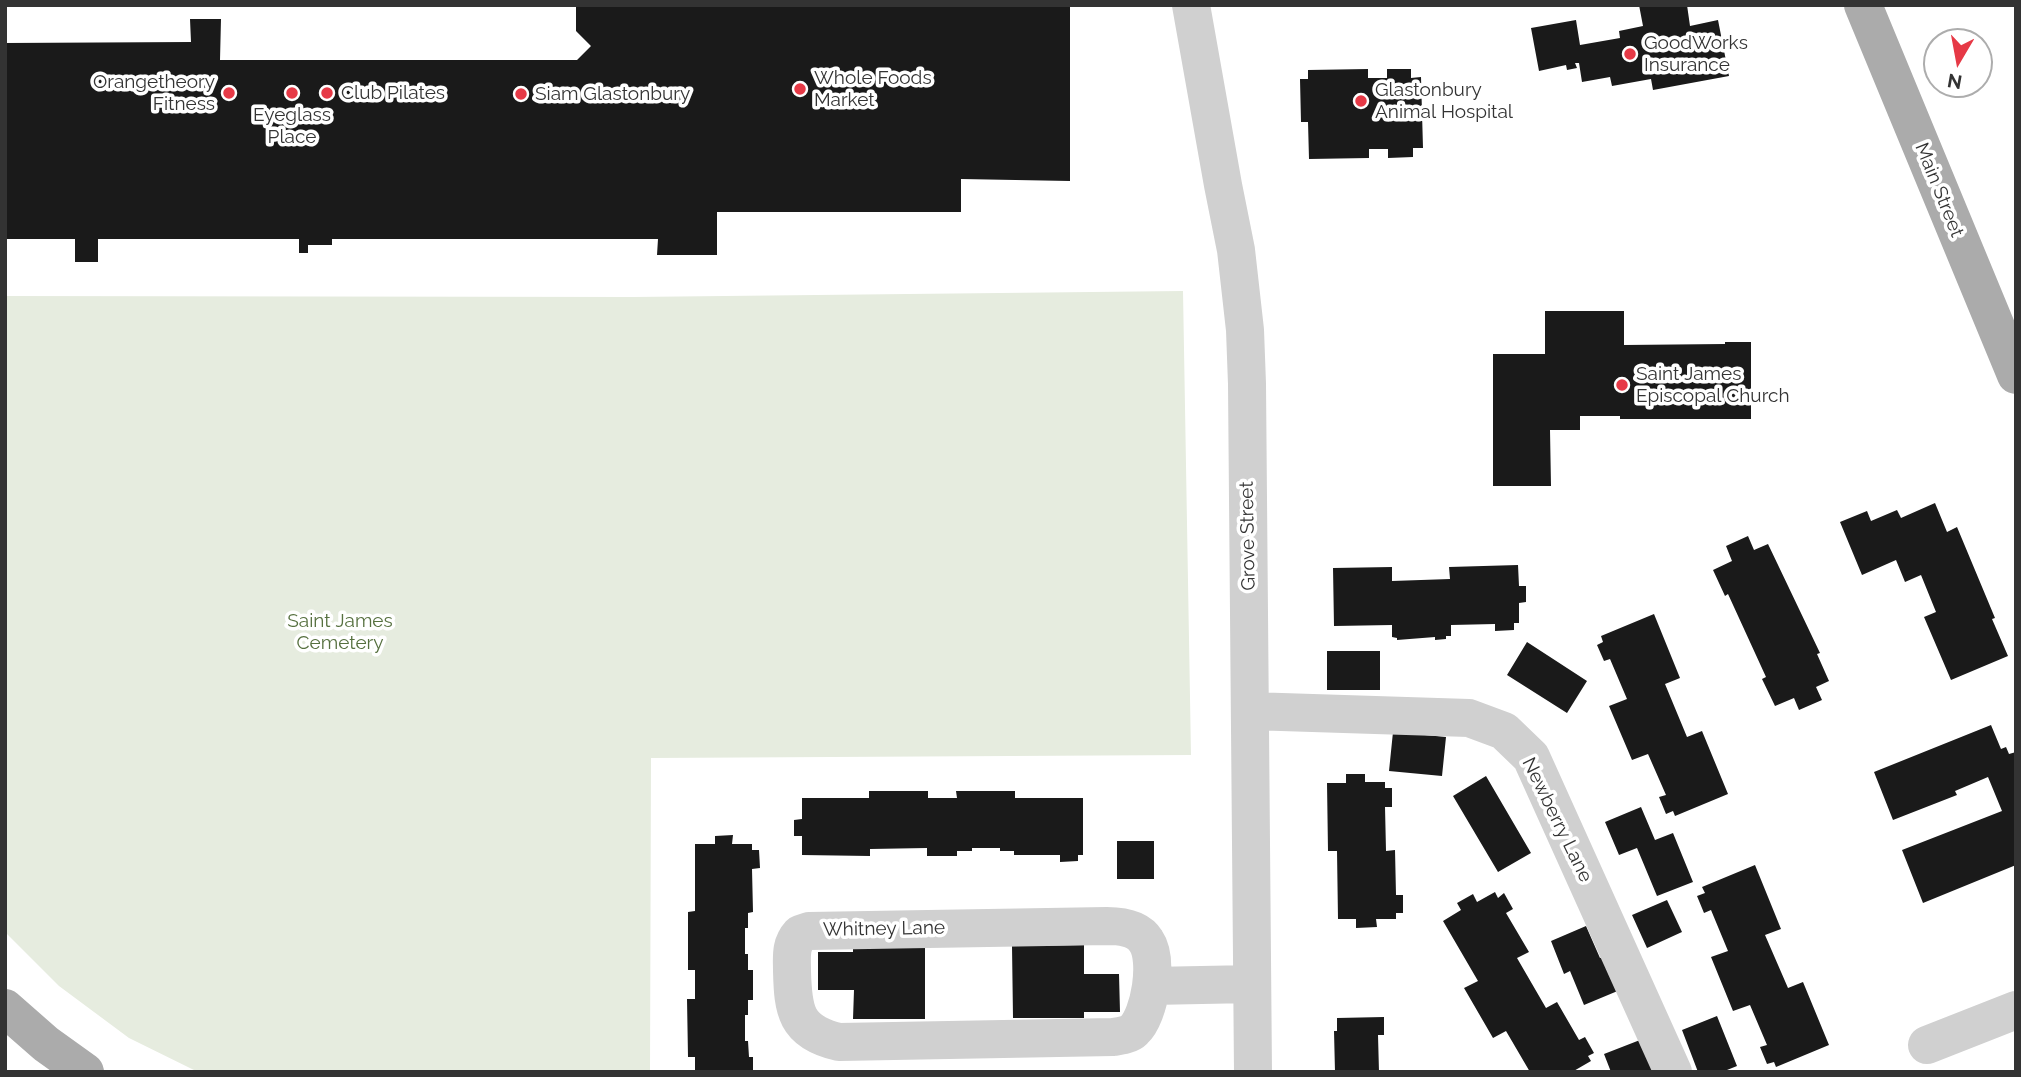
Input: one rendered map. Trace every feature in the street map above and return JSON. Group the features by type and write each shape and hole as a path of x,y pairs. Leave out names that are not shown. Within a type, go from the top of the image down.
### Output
{"main road":[{"name":"Main Street","path":"1863,5 2016,375"},
{"path":"5,1008 46,1044 85,1072"}],"street":[{"name":"Grove Street","path":"1191,5 1236,250 1245,330 1253,1072"},
{"name":"Newberry Lane","path":"1250,711 1469,718 1504,731 1531,757 1673,1072"},
{"name":"Whitney Lane","path":"1118,926 1130,929 1146,939 1152,956 1151,986 1145,1010 1134,1031 1113,1037 839,1042 825,1039 815,1033 795,1010 792,947 800,934 820,930 1118,926"},
{"path":"1151,986 1252,985"},
{"path":"1927,1045 2016,1010"}],"green space":[{"name":"Saint James Cemetery","path":"1183,291 1191,755 651,758 650,1072 198,1072 129,1038 59,986 5,932 5,296 633,297"}],"building":[{"path":"576,5 1070,5 1070,181 961,179 961,212 717,212 717,255 657,255 658,239 332,239 332,245 308,245 308,253 299,253 299,239 98,239 98,262 75,262 75,239 5,239 5,43 191,42 190,19 221,19 220,60 577,60 591,46 576,31"},
{"name":"GoodWorks Insurance","path":"1639,5 1687,5 1690,26 1718,20 1729,76 1653,90 1651,79 1612,86 1610,77 1582,82 1579,63 1575,63 1577,68 1567,70 1566,65 1539,71 1531,28 1576,20 1580,45 1620,38 1619,31 1643,26"},
{"name":"Glastonbury Animal Hospital","path":"1368,69 1368,78 1387,78 1387,69 1411,69 1411,78 1421,77 1423,148 1413,148 1413,157 1388,158 1388,149 1369,149 1369,158 1309,159 1308,122 1301,122 1300,79 1308,79 1308,70"},
{"name":"Saint James Episcopal Church","path":"1545,311 1624,311 1624,345 1751,342 1751,419 1620,419 1620,416 1580,416 1580,430 1550,430 1551,486 1493,486 1493,354 1545,354"},
{"path":"1935,503 1947,532 1957,527 2008,656 1951,680 1924,617 1936,612 1921,575 1905,582 1896,560 1862,575 1840,522 1867,511 1871,521 1897,510 1901,518"},
{"path":"1748,536 1754,550 1768,544 1820,653 1817,654 1829,681 1816,687 1822,700 1799,710 1794,698 1775,706 1762,679 1766,677 1728,594 1725,596 1713,570 1732,561 1726,546"},
{"path":"1518,565 1519,586 1526,586 1526,602 1519,603 1519,623 1514,623 1514,630 1495,631 1495,624 1451,625 1451,636 1446,636 1446,639 1435,640 1435,637 1397,640 1392,637 1392,625 1334,626 1333,568 1392,567 1392,581 1450,579 1449,567"},
{"path":"1654,614 1680,678 1665,684 1687,737 1702,731 1728,794 1675,816 1673,811 1666,814 1659,797 1666,795 1648,754 1632,760 1609,706 1627,699 1610,659 1604,661 1597,645 1603,642 1601,636"},
{"path":"1527,642 1587,681 1567,713 1507,675"},
{"path":"1327,651 1380,651 1380,690 1327,690"},
{"path":"1991,725 2001,749 2006,747 2009,754 2016,752 2016,865 1923,903 1902,850 2002,811 1988,777 1955,791 1957,795 1893,820 1874,772"},
{"path":"1393,732 1446,737 1442,776 1389,771"},
{"path":"1346,774 1365,774 1365,782 1385,782 1385,788 1392,788 1392,807 1385,807 1386,851 1395,850 1396,895 1403,895 1403,913 1396,913 1396,919 1376,919 1377,927 1356,928 1356,919 1338,919 1337,851 1328,851 1327,783 1346,783"},
{"path":"1486,776 1531,853 1498,872 1453,796"},
{"path":"869,791 928,791 928,798 957,798 956,791 1015,791 1015,798 1083,798 1083,855 1078,855 1078,861 1060,862 1060,855 1014,855 1014,851 1000,851 1000,848 972,848 972,851 957,851 957,856 927,856 927,848 870,849 870,856 802,855 802,836 794,836 794,820 802,819 802,798 869,798"},
{"path":"1641,807 1655,840 1673,833 1693,882 1657,896 1637,848 1619,855 1605,822"},
{"path":"733,835 732,844 752,844 752,850 759,850 760,868 752,869 753,912 748,913 748,928 745,928 748,970 753,970 753,1000 748,1000 748,1015 745,1015 745,1041 748,1041 749,1057 753,1057 753,1072 695,1072 695,1057 688,1057 687,999 695,999 695,970 688,970 688,912 695,911 695,844 715,844 715,836"},
{"path":"1117,841 1154,841 1154,879 1117,879"},
{"path":"1755,865 1781,929 1765,935 1788,988 1803,982 1829,1045 1776,1067 1774,1062 1767,1064 1760,1047 1767,1045 1750,1005 1733,1011 1711,957 1728,951 1711,910 1704,913 1697,896 1705,893 1702,887"},
{"path":"1495,892 1498,898 1504,893 1513,909 1506,913 1529,952 1517,958 1546,1008 1557,1002 1579,1040 1585,1037 1594,1053 1588,1056 1591,1061 1572,1072 1530,1072 1506,1031 1493,1038 1464,988 1478,981 1443,921 1461,910 1457,903 1473,894 1477,902"},
{"path":"1667,900 1682,932 1647,948 1632,915"},
{"path":"1586,926 1600,958 1606,956 1620,990 1584,1005 1570,971 1564,974 1551,941"},
{"path":"1084,945 1084,974 1119,974 1120,1012 1084,1012 1084,1018 1013,1018 1012,946"},
{"path":"853,946 925,946 925,1019 853,1019 854,990 818,990 818,952 853,952"},
{"path":"1717,1016 1737,1066 1722,1072 1698,1072 1682,1030"},
{"path":"1384,1017 1384,1035 1378,1035 1379,1072 1335,1072 1334,1031 1337,1031 1337,1018"},
{"path":"1640,1040 1653,1072 1611,1072 1604,1054"}],"place":[{"name":"GoodWorks Insurance","path":"1630,54"},
{"name":"Whole Foods Market","path":"800,89"},
{"name":"Orangetheory Fitness","path":"229,93"},
{"name":"Eyeglass Place","path":"292,93"},
{"name":"Club Pilates","path":"327,93"},
{"name":"Siam Glastonbury","path":"521,94"},
{"name":"Glastonbury Animal Hospital","path":"1361,101"},
{"name":"Saint James Episcopal Church","path":"1622,385"}]}
